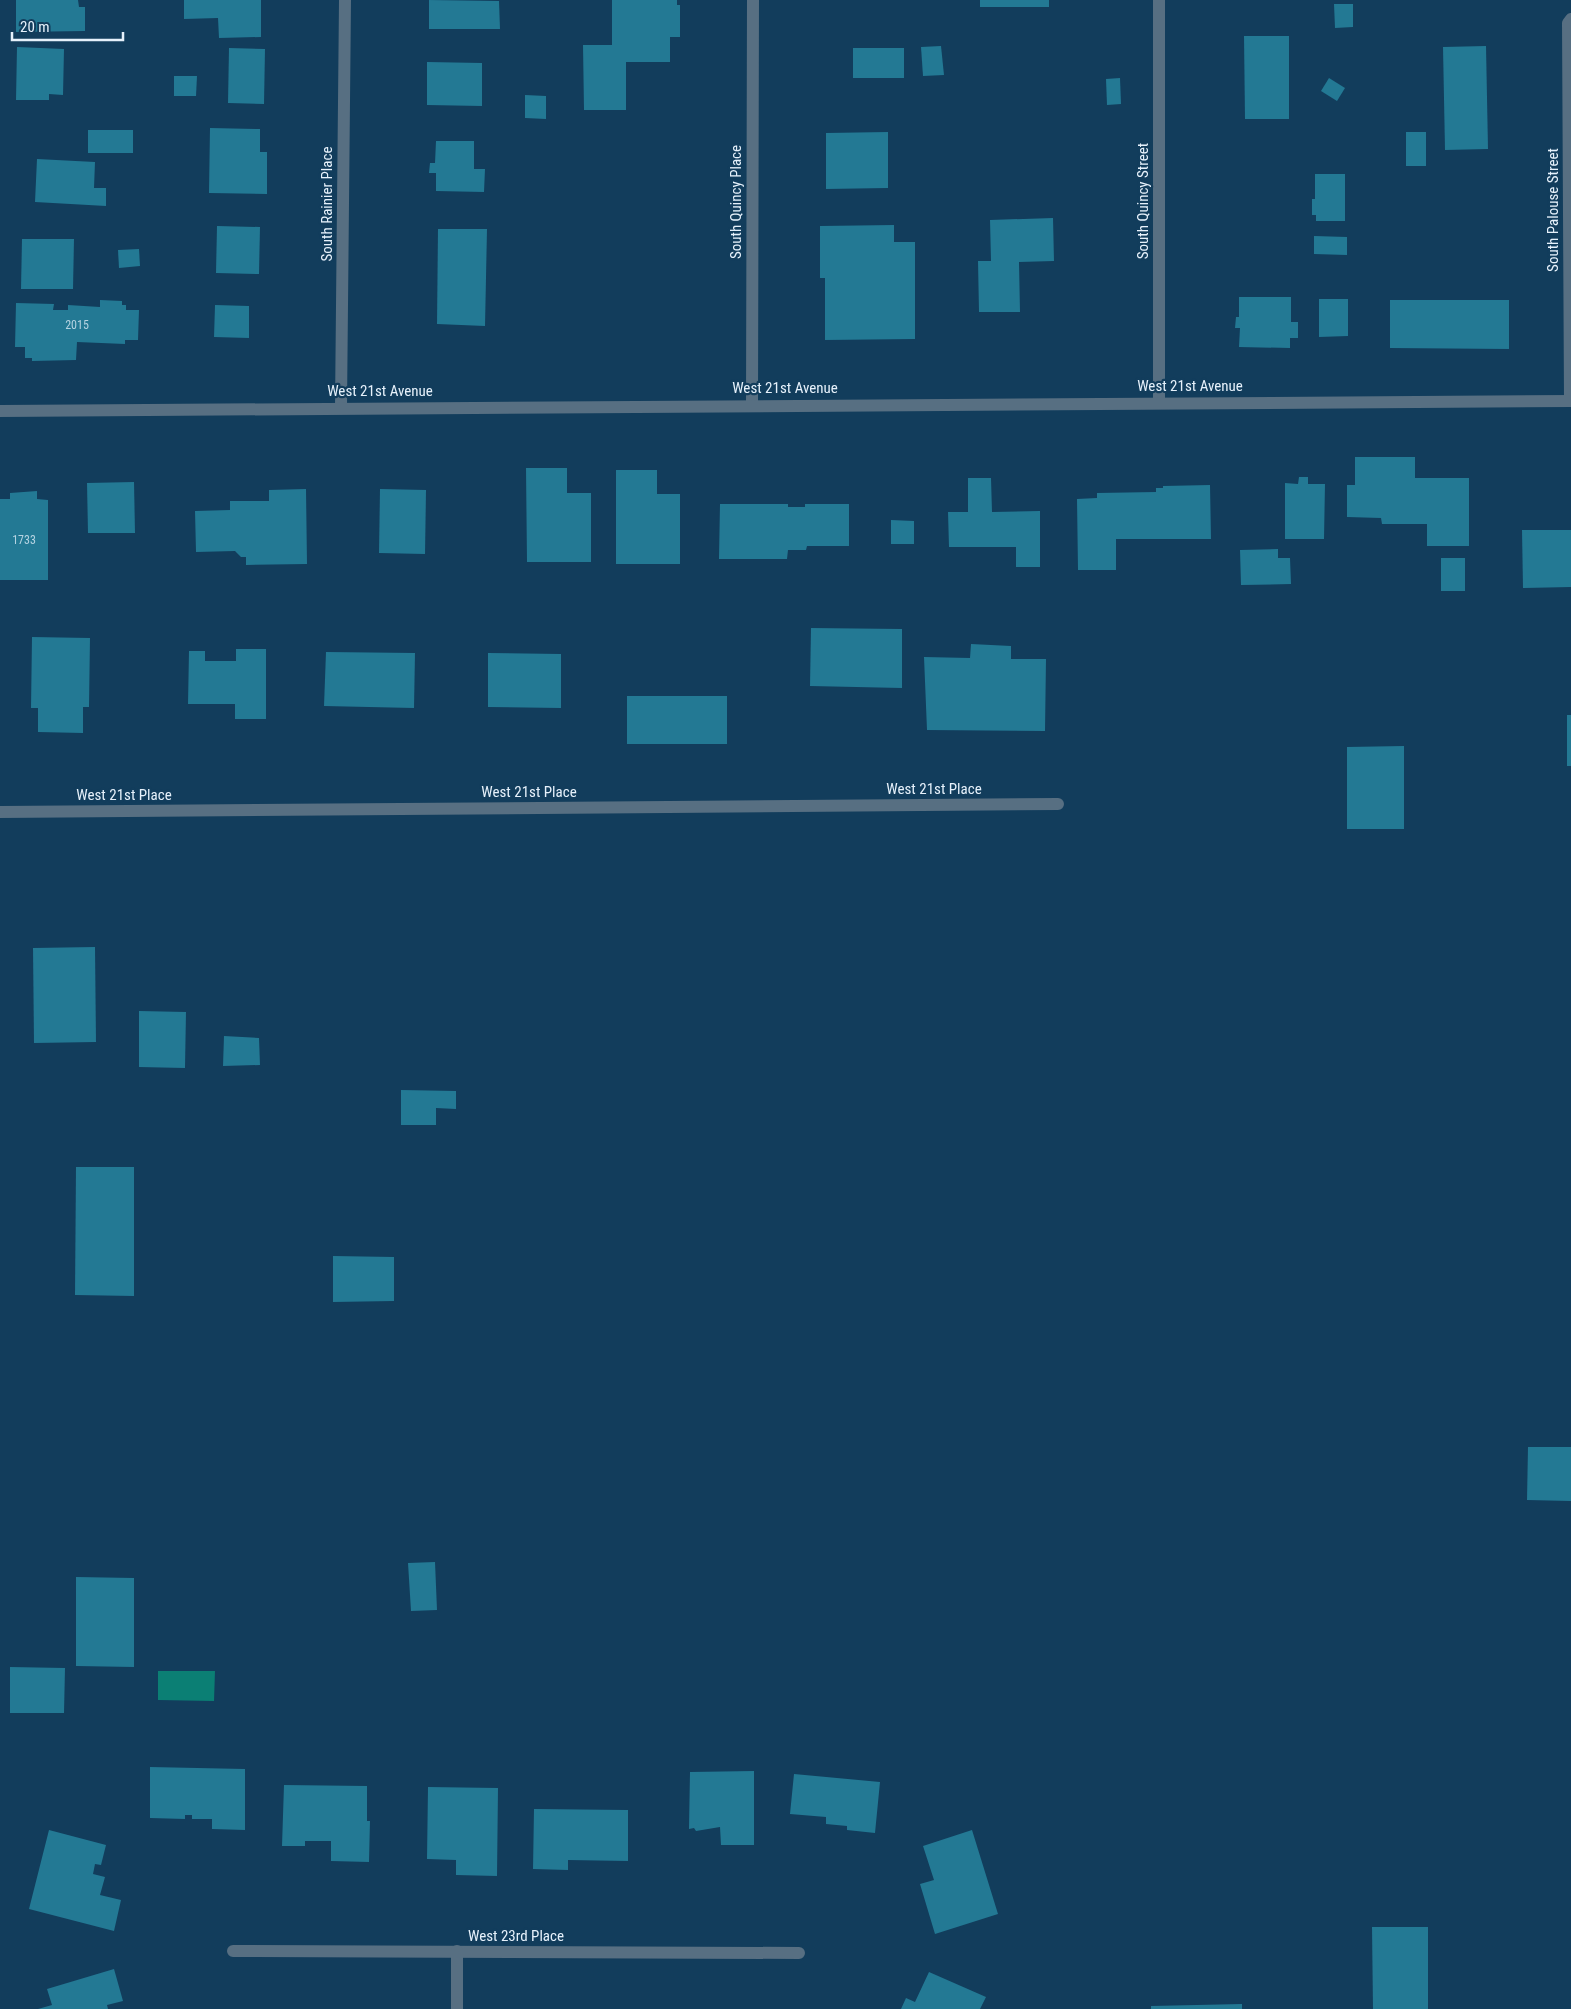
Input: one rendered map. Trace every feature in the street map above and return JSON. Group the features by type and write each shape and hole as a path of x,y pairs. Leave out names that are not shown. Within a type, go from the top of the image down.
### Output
{"street":[{"name":"South Rainier Place","path":"342,407 345,0"},
{"name":"South Quincy Place","path":"752,405 753,0"},
{"name":"South Quincy Street","path":"1159,0 1159,402"},
{"name":"South Palouse Street","path":"1570,400 1568,23 1571,19"},
{"name":"West 21st Avenue","path":"0,411 342,407 1570,400"},
{"name":"West 21st Place","path":"0,812 1058,804"},
{"name":"West 23rd Place","path":"233,1951 799,1953"},
{"path":"457,1952 457,2009"}],"shaded area":[{"path":"158,1671 215,1671 214,1701 158,1700"}],"building":[{"path":"16,0 78,0 79,7 85,7 85,31 16,32"},
{"path":"184,0 261,0 261,37 219,38 218,18 184,19"},
{"path":"429,0 499,1 500,29 429,29"},
{"path":"612,0 677,0 677,5 680,5 680,37 670,37 670,62 626,62 626,110 584,110 583,45 612,45"},
{"path":"980,0 1049,0 1049,7 980,7"},
{"path":"1334,4 1353,4 1353,27 1335,28"},
{"path":"1244,36 1289,36 1289,119 1245,119"},
{"path":"941,46 944,75 923,76 921,47"},
{"path":"1486,46 1488,149 1445,150 1443,47"},
{"path":"17,47 64,49 63,95 49,94 49,100 16,100"},
{"path":"229,48 265,49 264,104 228,103"},
{"path":"853,48 904,48 904,78 853,78"},
{"path":"427,62 482,63 482,106 427,105"},
{"path":"174,76 197,76 196,96 174,96"},
{"path":"1120,78 1121,104 1107,105 1106,79"},
{"path":"1329,78 1345,88 1337,101 1321,91"},
{"path":"525,95 546,96 546,119 525,118"},
{"path":"210,128 260,129 260,152 267,152 267,194 209,193"},
{"path":"88,130 133,130 133,153 88,153"},
{"path":"888,132 888,188 826,189 826,133"},
{"path":"1406,132 1426,132 1426,166 1406,166"},
{"path":"436,141 474,141 474,169 485,169 484,192 436,191 436,173 429,173 430,163 435,163"},
{"path":"37,159 95,162 94,188 106,188 106,206 35,202"},
{"path":"1315,174 1345,174 1345,221 1316,221 1316,215 1312,215 1312,199 1315,199"},
{"path":"1053,218 1054,261 1019,262 1020,312 979,312 978,261 991,261 990,220"},
{"path":"894,225 894,242 915,242 915,339 825,340 825,278 820,278 820,226"},
{"path":"217,226 260,227 259,274 216,273"},
{"path":"438,229 487,229 485,326 437,324"},
{"path":"1314,236 1347,237 1347,255 1314,254"},
{"path":"22,239 74,239 73,289 21,289"},
{"path":"139,249 140,266 119,268 118,250"},
{"path":"1239,297 1291,297 1291,322 1298,322 1298,338 1290,338 1290,348 1239,347 1240,328 1235,328 1236,317 1239,317"},
{"path":"1319,299 1348,299 1348,336 1319,337"},
{"path":"100,300 122,301 122,305 126,305 126,310 139,310 138,340 125,340 125,344 77,342 76,360 32,361 32,358 25,358 25,347 15,347 16,303 54,304 53,310 68,310 68,305 100,307"},
{"path":"1390,300 1509,300 1509,349 1390,348"},
{"path":"215,305 249,306 249,338 214,337"},
{"path":"1355,457 1415,457 1415,478 1469,478 1469,546 1427,546 1427,524 1382,524 1381,518 1347,517 1347,485 1355,485"},
{"path":"526,468 567,468 567,493 591,493 591,562 527,562"},
{"path":"616,470 657,470 657,494 680,494 680,564 616,564"},
{"path":"1299,477 1308,477 1308,484 1325,484 1324,539 1285,539 1285,483 1298,484"},
{"path":"968,478 991,478 992,512 1040,511 1040,567 1016,567 1016,547 949,547 948,512 968,512"},
{"path":"134,482 135,533 88,533 87,483"},
{"path":"1210,485 1211,539 1116,539 1116,570 1078,570 1077,499 1097,498 1097,493 1156,492 1156,488 1163,488 1163,486"},
{"path":"306,489 307,564 246,565 246,557 241,557 235,551 196,552 195,511 230,510 230,501 269,501 269,490"},
{"path":"380,489 426,490 425,554 379,553"},
{"path":"37,491 37,499 48,500 48,580 0,580 0,499 10,499 10,493"},
{"path":"720,504 788,504 788,507 805,507 805,504 849,504 849,546 807,546 806,550 788,550 787,559 719,559"},
{"path":"891,520 914,521 914,544 891,544"},
{"path":"1522,530 1571,530 1571,587 1523,588"},
{"path":"1278,549 1278,558 1290,558 1291,584 1241,585 1240,550"},
{"path":"1441,558 1465,558 1465,591 1441,591"},
{"path":"811,628 902,629 902,688 810,686"},
{"path":"32,637 90,638 89,707 83,707 83,733 38,732 38,708 31,708"},
{"path":"971,644 1011,646 1011,659 1046,659 1045,731 927,730 924,657 970,658"},
{"path":"236,649 266,649 266,719 235,719 235,704 188,704 189,651 205,651 205,661 236,661"},
{"path":"326,652 415,653 414,708 324,706"},
{"path":"488,653 561,654 561,708 488,707"},
{"path":"627,696 727,696 727,744 627,744"},
{"path":"1567,715 1571,715 1571,766 1567,766"},
{"path":"1404,746 1404,829 1347,829 1347,747"},
{"path":"95,947 96,1042 34,1043 33,948"},
{"path":"139,1011 186,1012 185,1068 139,1067"},
{"path":"224,1036 259,1038 260,1065 223,1066"},
{"path":"401,1090 456,1091 456,1109 436,1108 436,1125 401,1125"},
{"path":"76,1167 134,1167 134,1296 75,1295"},
{"path":"333,1256 394,1257 394,1301 333,1302"},
{"path":"1528,1447 1571,1447 1571,1501 1527,1500"},
{"path":"435,1562 437,1610 411,1611 408,1563"},
{"path":"76,1577 134,1578 134,1667 76,1666"},
{"path":"10,1667 65,1668 64,1713 10,1713"},
{"path":"150,1767 245,1769 245,1830 212,1829 212,1819 192,1819 192,1815 185,1815 185,1819 150,1818"},
{"path":"754,1771 754,1845 721,1845 720,1827 696,1831 694,1828 689,1829 690,1772"},
{"path":"794,1774 880,1782 875,1833 847,1830 847,1826 826,1824 826,1817 790,1814"},
{"path":"284,1785 367,1786 367,1821 370,1821 369,1862 331,1861 331,1841 305,1841 305,1846 282,1846"},
{"path":"428,1787 498,1788 497,1876 456,1875 456,1860 427,1859"},
{"path":"534,1809 628,1810 628,1861 568,1860 568,1870 533,1869"},
{"path":"49,1830 106,1845 101,1865 95,1864 93,1874 105,1877 100,1895 121,1900 114,1931 29,1909"},
{"path":"972,1830 998,1914 935,1934 920,1884 934,1880 923,1846"},
{"path":"1372,1927 1428,1927 1428,2009 1373,2009"},
{"path":"114,1969 123,2001 107,2005 108,2009 38,2009 52,2005 47,1989"},
{"path":"929,1972 986,1997 980,2009 901,2009 906,1998 915,2002"},
{"path":"1242,2004 1242,2009 1151,2009 1151,2006"}]}
